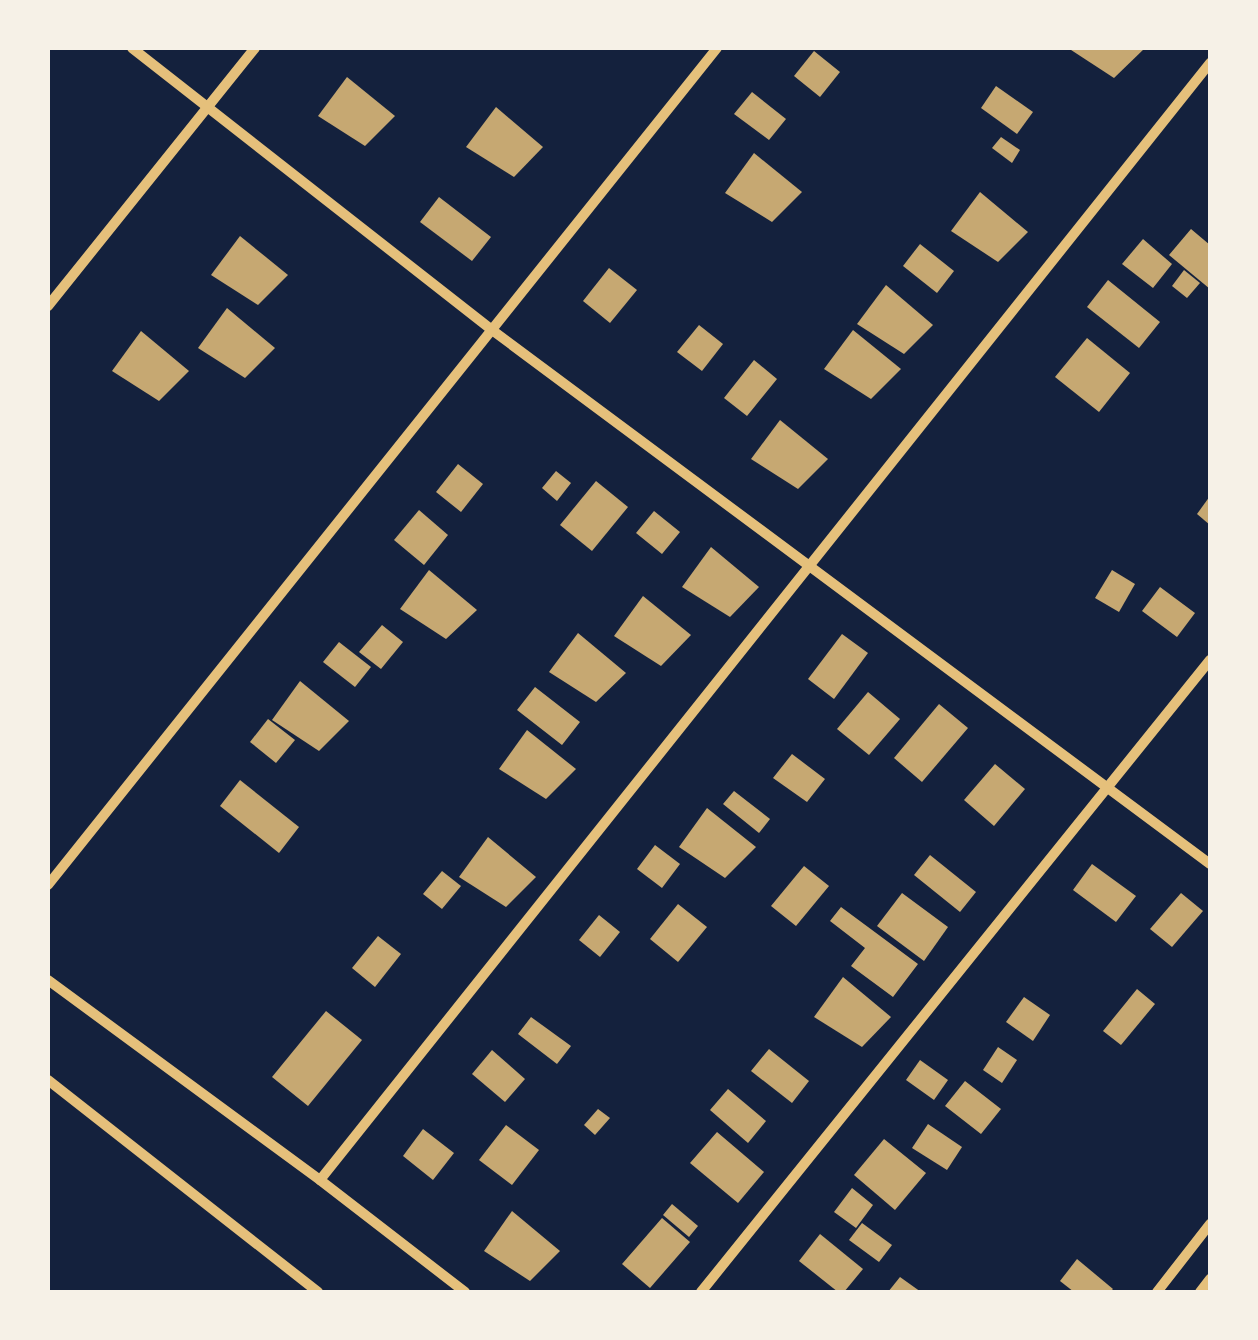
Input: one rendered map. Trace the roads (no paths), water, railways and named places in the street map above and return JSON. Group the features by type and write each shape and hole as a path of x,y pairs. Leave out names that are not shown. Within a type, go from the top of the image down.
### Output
{"street":[{"path":"132,48 492,330 1210,864"},
{"path":"48,306 255,48"},
{"path":"48,884 716,48"},
{"path":"320,1180 1210,63"},
{"path":"701,1292 1210,660"},
{"path":"48,980 465,1292"},
{"path":"48,1080 318,1292"},
{"path":"1157,1292 1210,1224"},
{"path":"1200,1292 1210,1279"}]}
